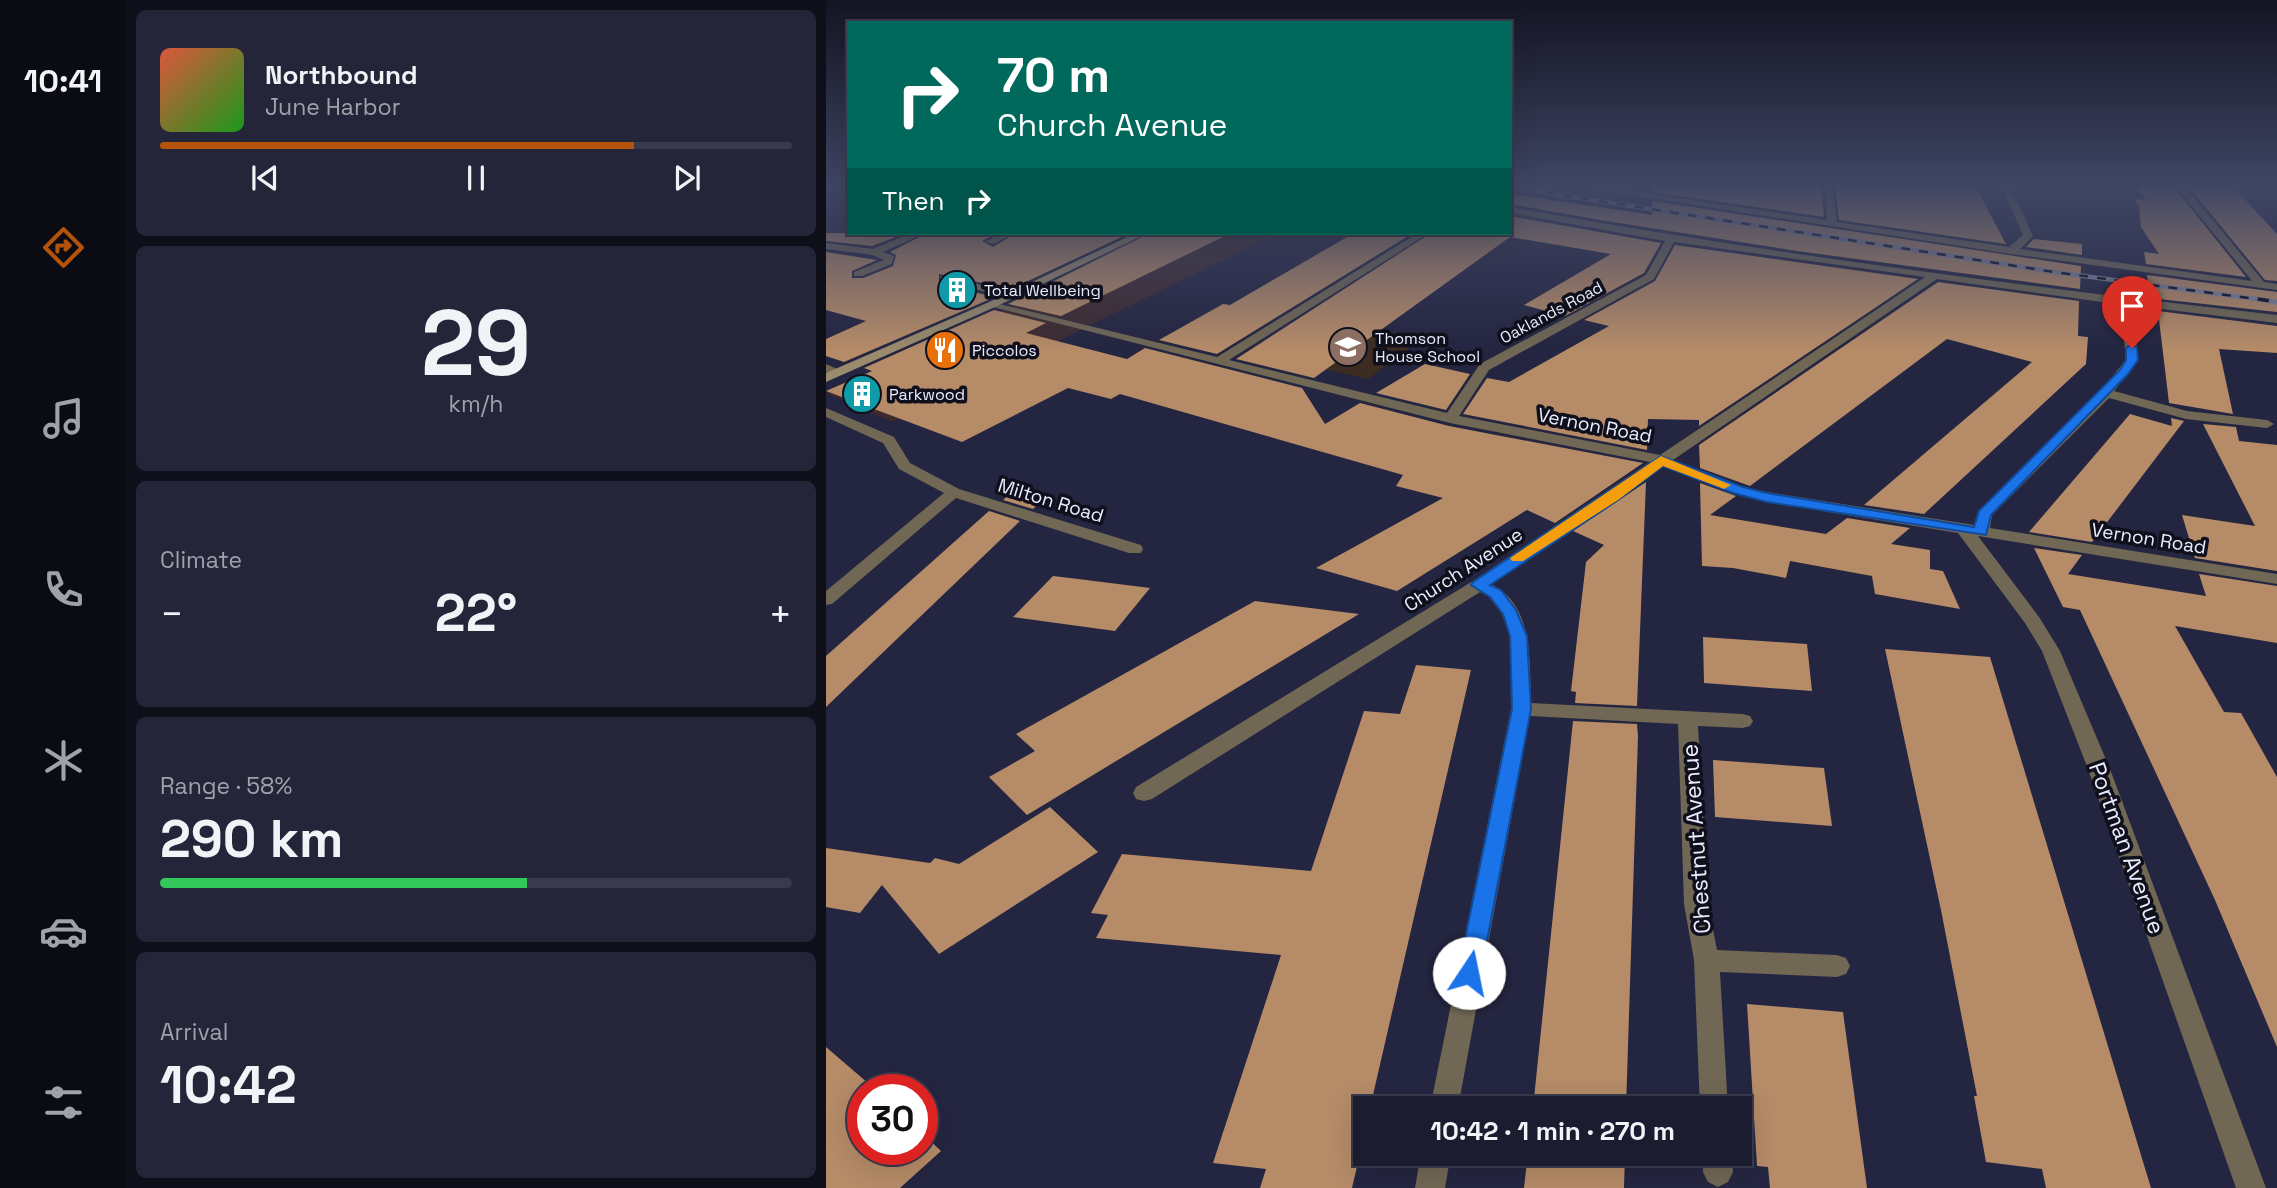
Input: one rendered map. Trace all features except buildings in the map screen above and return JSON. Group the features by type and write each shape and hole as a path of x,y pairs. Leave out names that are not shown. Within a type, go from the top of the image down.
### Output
{"main road":[{"path":"830,373 991,305 1129,239"}],"street":[{"path":"874,252 904,239"},
{"path":"990,242 995,239"},
{"path":"1221,360 1414,239"},
{"name":"Oaklands Road","path":"1450,419 1484,367 1650,277 1671,239"},
{"path":"1674,239 2122,301 2277,319"},
{"path":"1940,239 2277,287"},
{"path":"2011,251 2024,239"},
{"path":"2224,239 2261,285"},
{"path":"826,246 874,252 890,258 888,262 859,274"},
{"name":"Church Avenue","path":"1144,793 1479,585 1613,497 1661,460 1936,275"},
{"path":"944,279 1012,295"},
{"path":"1972,531 1984,514 2106,393 2132,360 2128,318 2122,301"},
{"name":"Vernon Road","path":"991,305 1450,419 1661,460 1738,490 1767,497 2277,579"},
{"path":"2106,393 2186,415 2267,424"},
{"name":"Milton Road","path":"826,412 889,440 904,466 954,492 1135,549"},
{"path":"826,600 954,492"},
{"name":"Portman Avenue","path":"1972,531 2051,651 2099,769 2251,1188"},
{"path":"1446,1096 1521,709 1519,636 1511,613 1495,593 1479,585"},
{"name":"Chestnut Avenue","path":"1521,709 1743,722"},
{"name":"Chestnut Avenue","path":"1688,718 1696,904 1707,960 1713,1096"},
{"name":"Chestnut Avenue","path":"1707,960 1837,967"},
{"path":"1430,1188 1434,1166"}],"shaded area":[{"path":"1153,239 1266,239 892,422 826,393"},
{"name":"Thomson House School","path":"1329,320 1423,338 1368,379 1270,357"}],"railway":[{"path":"1846,239 2054,272 2269,301"},
{"path":"2258,299 2269,301"},
{"path":"2269,301 2277,302"}],"slow traffic":[{"path":"1517,558 1613,497 1661,460 1724,485"}],"place":[{"name":"Total Wellbeing","path":"957,290"},
{"name":"Thomson House School","path":"1348,347"},
{"name":"Piccolos","path":"945,350"},
{"name":"Parkwood","path":"862,394"}],"route":[{"path":"1469,973 1521,709 1519,636 1511,613 1495,593 1479,585 1613,497 1661,460 1738,490 1767,497 1981,532 1984,514 2106,393 2132,360 2132,348"}]}
